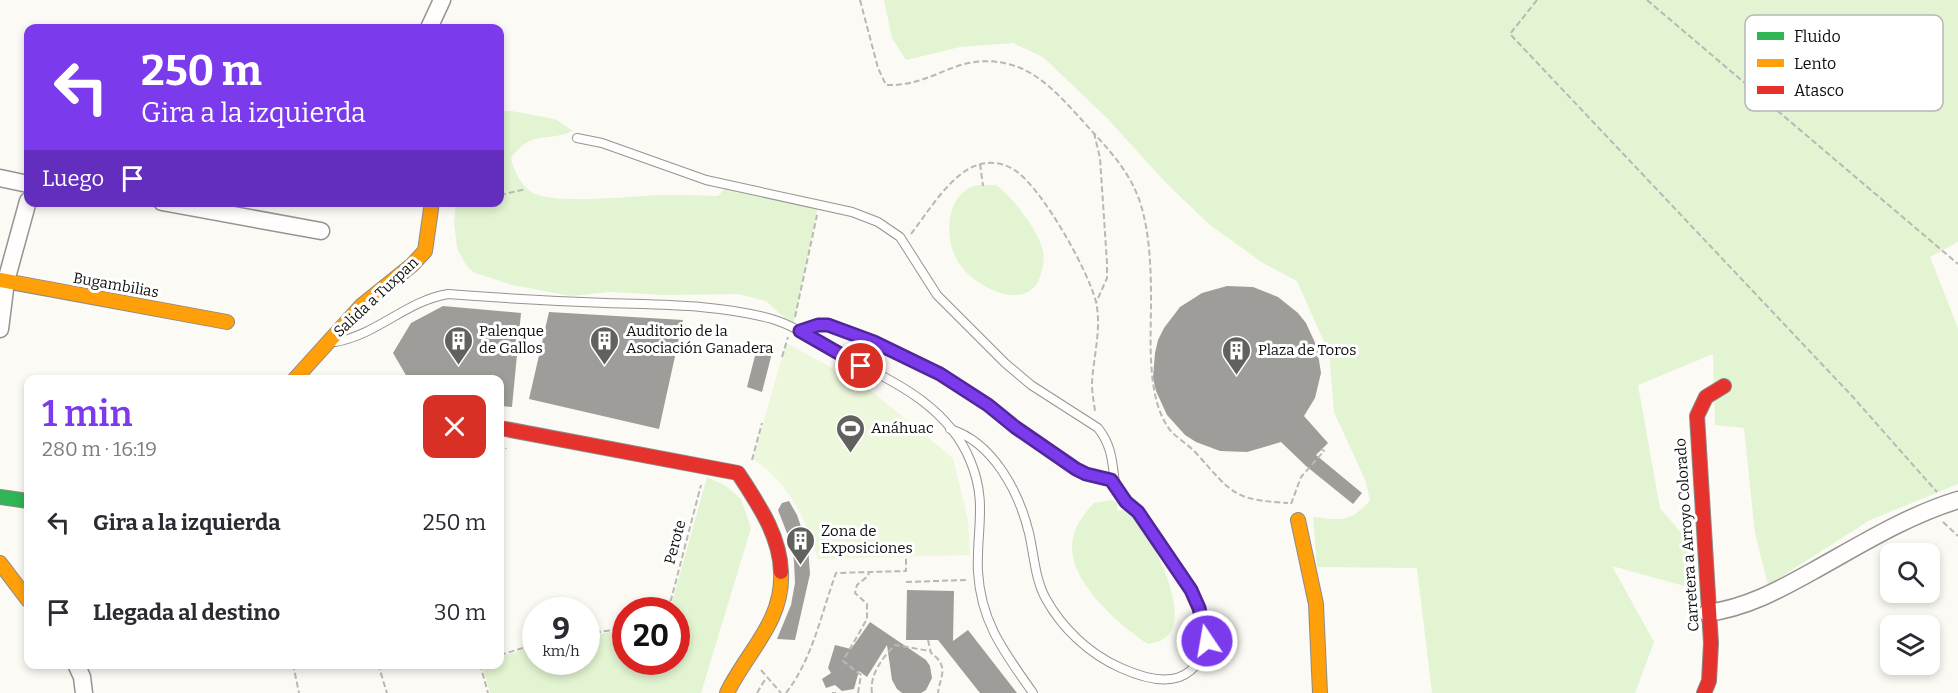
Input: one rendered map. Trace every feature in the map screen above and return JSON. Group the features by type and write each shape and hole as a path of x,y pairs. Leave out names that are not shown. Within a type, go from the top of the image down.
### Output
{"street":[{"path":"431,24 442,0"},
{"path":"0,178 24,183"},
{"path":"0,329 3,280 26,207"},
{"path":"189,207 321,231"},
{"name":"Salida a Tuxpan","path":"298,375 361,306 412,265 424,251 431,207"},
{"name":"Bugambilias","path":"3,280 226,322"},
{"name":"Carretera a Arroyo Colorado","path":"1704,693 1709,681 1711,643 1707,613 1697,416 1706,398 1724,386"},
{"path":"504,429 738,473 771,524 781,555 783,586 770,623 727,693"},
{"path":"0,497 24,500"},
{"path":"1707,613 1732,610 1776,591 1901,522 1952,502"},
{"path":"1298,520 1316,604 1320,693"},
{"path":"0,563 24,595"}],"lane":[{"path":"577,138 602,143 706,180 852,212 878,222 900,237 937,295 1005,363 1031,385 1098,428 1105,437 1113,455 1115,483 1126,502 1138,512 1191,590 1199,608 1207,641 1204,651 1193,668 1179,678 1154,679 1123,669 1095,654 1074,636 1054,615 1046,599 1028,531 1007,481 982,447 971,437 950,429"},
{"path":"326,343 356,338 413,305 430,297 448,294 730,308 797,329 845,358 895,381 931,408 950,429 970,460 982,502 979,580 984,610 994,638 1033,693"},
{"path":"797,329 828,325 906,357 973,395 1076,469 1086,474 1104,477 1115,483"}],"path":[{"path":"860,0 878,68 886,85 913,84 946,68 970,61 984,60 1009,64 1032,73 1048,86 1117,158 1142,208 1148,246 1151,369 1164,419 1170,430 1196,453 1232,492 1265,502 1291,504"},
{"path":"1537,0 1510,34 1952,502"},
{"path":"1647,0 1745,83"},
{"path":"1778,111 1958,264"},
{"path":"1094,133 1100,158 1107,263 1105,285 1096,303"},
{"path":"980,164 983,186"},
{"path":"904,243 948,185 980,164 1006,165 1018,172 1052,214 1078,257 1096,303 1097,338 1092,393 1098,428"},
{"path":"504,194 526,189"},
{"path":"782,357 797,329 818,206"},
{"path":"750,467 762,423"},
{"path":"1298,520 1291,504 1301,477 1324,452 1321,449"},
{"name":"Perote","path":"672,597 702,482"},
{"path":"1930,510 1958,536"},
{"path":"786,693 797,680 812,650 836,573 906,571 906,557"},
{"path":"858,693 861,675 843,661 868,616 867,604 855,593 857,585 868,576 869,572"},
{"path":"906,582 979,580"},
{"path":"928,640 930,651 941,663 943,671 937,693"},
{"path":"872,693 871,683 874,674 895,645 930,651"},
{"path":"504,654 522,648"},
{"path":"758,667 781,693"},
{"path":"294,669 299,693"},
{"path":"380,669 387,693"},
{"path":"481,669 488,693"},
{"path":"757,693 767,677"}],"green space":[{"path":"884,0 1958,0 1958,242 1930,257 1958,328 1958,484 1870,520 1768,585 1755,533 1744,428 1715,425 1713,354 1638,385 1660,508 1696,550 1699,590 1612,566 1654,642 1635,693 1432,693 1417,568 1317,567 1313,517 1338,519 1350,517 1370,501 1366,482 1334,412 1329,353 1297,281 1263,263 1210,225 1167,184 1108,119 1043,57 1013,43 960,47 906,60 892,38"},
{"path":"504,112 555,119 573,131 532,140 511,158 516,173 525,186 533,193 544,197 576,199 662,195 718,196 732,181 742,190 818,206 793,326 766,301 738,294 664,295 609,292 571,296 512,285 473,272 466,265 457,248 454,222 456,207 504,207 504,194 515,192 504,193"},
{"path":"996,185 1010,197 1024,215 1043,251 1043,267 1038,282 1031,290 1022,294 1001,293 978,282 961,266 952,247 949,225 955,203 969,188"},
{"name":"Anáhuac","path":"786,343 875,394 953,458 968,520 970,555 818,559 795,503 776,479 753,459"},
{"path":"707,477 726,486 741,499 751,528 701,693 490,693 483,669 504,669 504,656 522,650 522,675 600,675 600,634 612,632 612,675 690,675 690,597 674,597"},
{"path":"1112,500 1118,503 1117,511 1126,509 1145,532 1170,585 1175,619 1171,631 1164,639 1148,644 1109,613 1096,599 1077,569 1072,553 1074,533 1084,515 1094,503"}],"building":[{"name":"Plaza de Toros","path":"1227,286 1253,287 1278,297 1298,313 1306,323 1317,347 1321,373 1315,398 1304,416 1328,443 1316,455 1362,493 1353,504 1306,466 1281,442 1247,452 1220,451 1185,435 1167,415 1153,378 1158,340 1180,307 1202,293"},
{"name":"Palenque de Gallos","path":"443,306 521,313 512,407 504,406 504,375 406,375 393,353 411,323"},
{"name":"Auditorio de la Asociación Ganadera","path":"549,312 683,320 659,429 529,399"},
{"path":"757,348 772,353 762,392 747,387"},
{"name":"Zona de Exposiciones","path":"789,501 797,515 808,547 810,574 795,640 777,639 791,605 795,583 790,541 778,510 782,503"},
{"path":"907,590 954,591 953,641 968,630 1017,693 980,693 938,640 906,640"},
{"path":"870,622 926,660 930,666 932,678 926,690 921,693 902,693 897,689 892,680 887,645 867,677 859,671 854,689 842,691 835,685 826,688 822,679 831,673 828,668 835,645 851,649"}],"traffic: fast":[{"path":"0,497 24,500"}],"traffic: slow":[{"path":"299,375 361,306 412,265 425,251 431,207"},
{"path":"0,280 227,322"},
{"path":"1298,520 1316,604 1320,693"},
{"path":"0,563 24,595"},
{"path":"727,693 770,621 780,590 781,572"}],"traffic: jam":[{"path":"1704,693 1709,681 1711,643 1697,416 1706,397 1724,386"},
{"path":"504,429 738,473 767,520 777,545 781,572"}],"place":[{"name":"Palenque de Gallos","path":"458,366"},
{"name":"Auditorio de la Asociación Ganadera","path":"605,366"},
{"name":"Plaza de Toros","path":"1237,376"},
{"name":"Anáhuac","path":"850,454"},
{"name":"Zona de Exposiciones","path":"800,566"}],"route":[{"path":"861,366 800,331 818,325 828,325 850,332 906,357 940,374 973,395 1076,469 1086,474 1104,477 1115,483 1123,498 1138,512 1191,590 1199,608 1207,641"}]}
